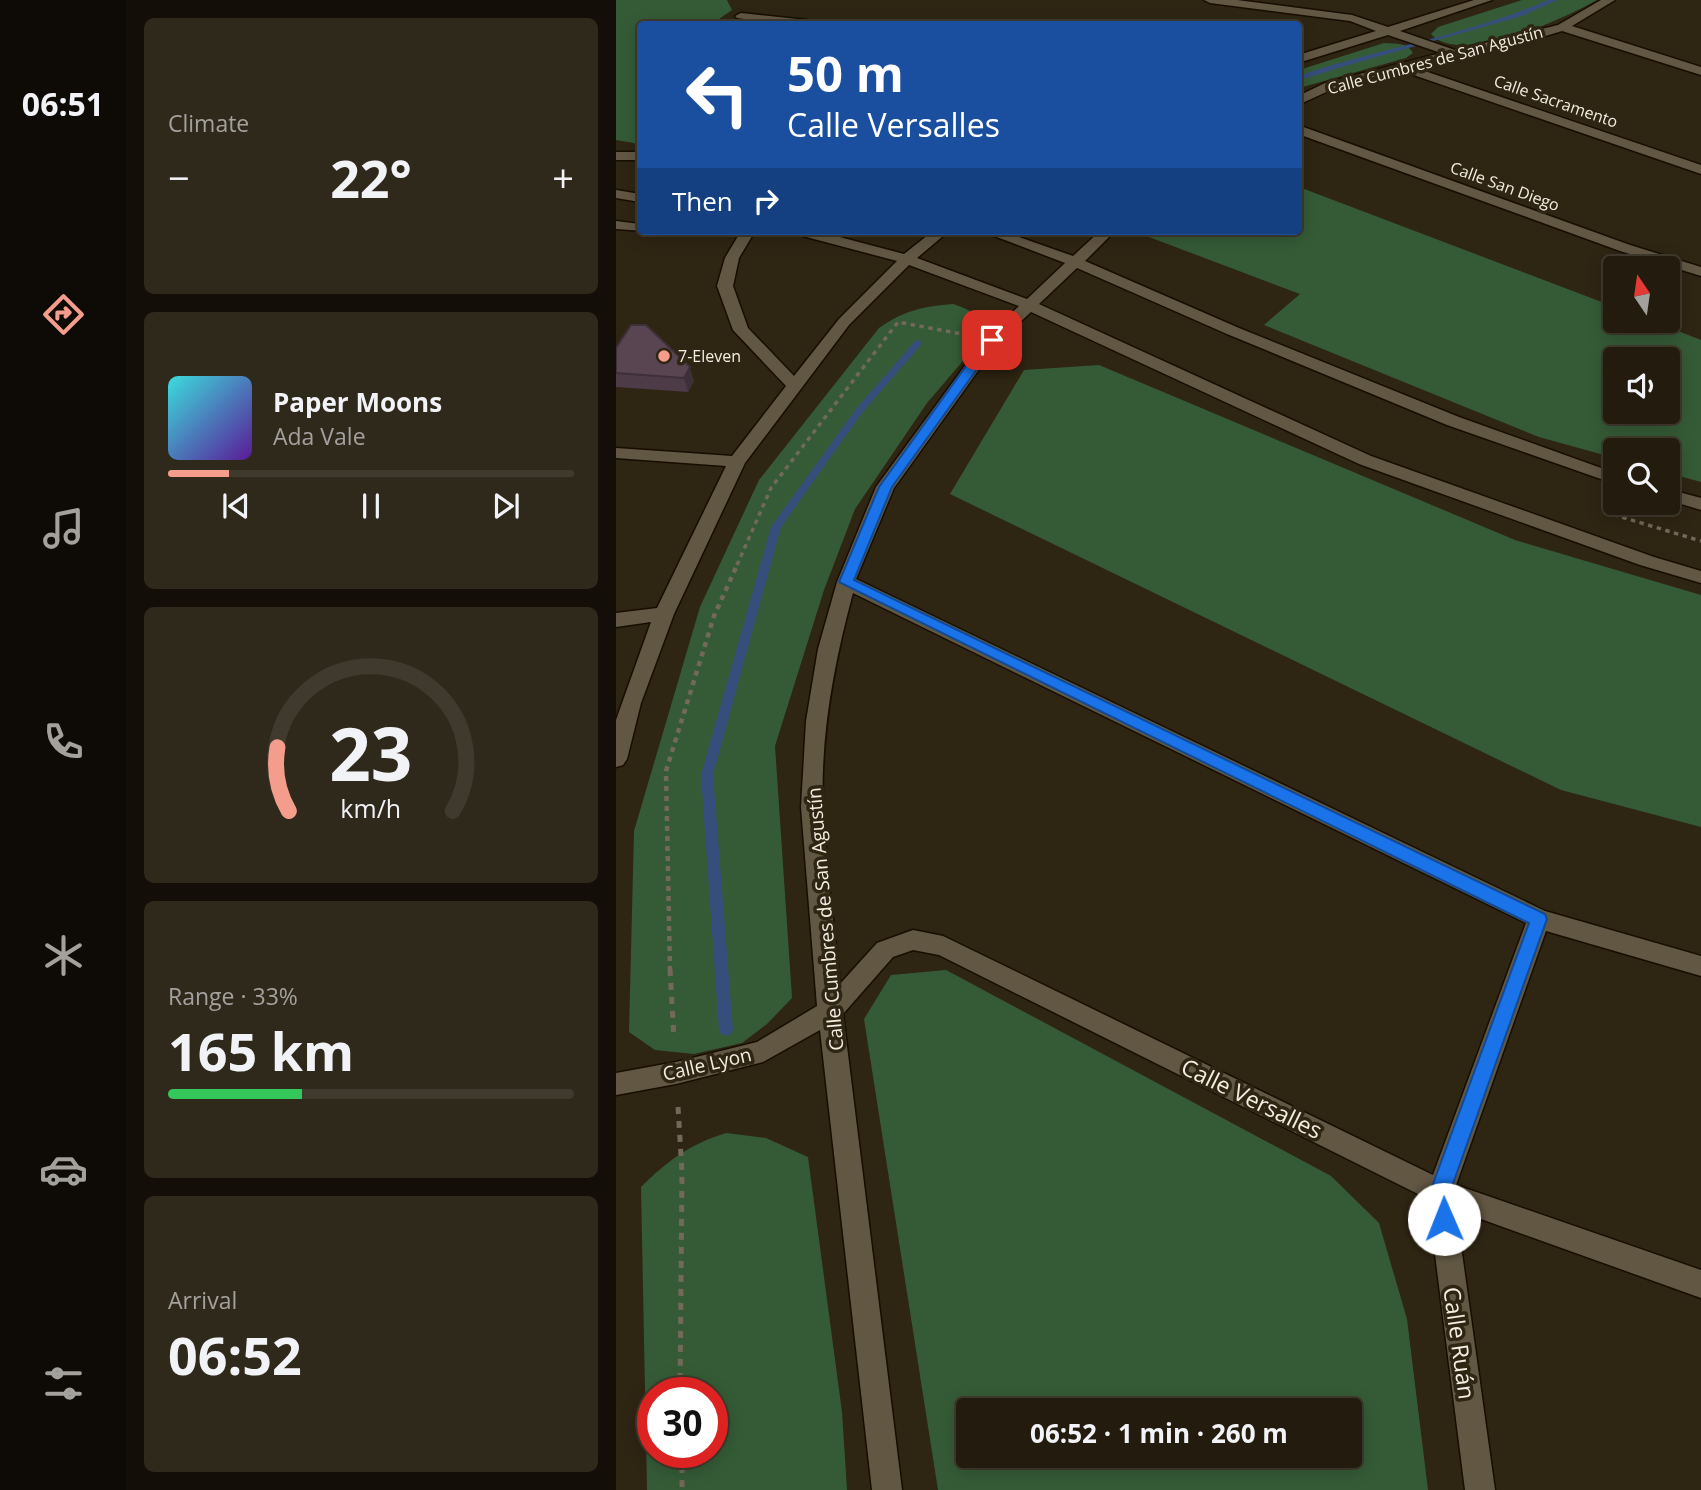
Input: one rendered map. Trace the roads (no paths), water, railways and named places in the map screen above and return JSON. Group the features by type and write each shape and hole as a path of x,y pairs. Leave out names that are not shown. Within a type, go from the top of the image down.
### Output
{"street":[{"path":"1210,0 1340,16 1390,30 1454,54"},
{"name":"Calle Cumbres de San Agustín","path":"1302,58 1486,0"},
{"name":"Calle Cumbres de San Agustín","path":"1302,99 1329,86 1400,66 1523,39 1562,27 1609,0"},
{"path":"736,16 780,21"},
{"path":"1562,27 1701,71"},
{"path":"1666,59 1701,63"},
{"name":"Calle Sacramento","path":"1400,66 1701,170"},
{"name":"Calle San Diego","path":"1302,130 1625,248 1701,272"},
{"path":"616,156 637,156"},
{"path":"616,194 637,198"},
{"path":"616,225 637,228"},
{"path":"746,235 732,258 725,286 741,330 795,386"},
{"path":"815,235 907,259 1029,305 1365,460 1647,561 1701,577"},
{"path":"616,759 631,703 664,614 737,462 844,322 907,259 937,235"},
{"path":"1000,235 1075,261 1233,331 1453,421 1603,475"},
{"name":"Calle Cumbres de San Agustín","path":"887,1490 830,1011 812,807 816,721 828,649 846,582 885,487 992,340 1104,235"},
{"path":"616,453 737,462"},
{"path":"1680,498 1701,504"},
{"path":"846,582 1539,919 1701,966"},
{"path":"616,620 664,614"},
{"name":"Calle Ruán","path":"1480,1490 1440,1192 1539,919"},
{"name":"Calle Versalles","path":"830,1011 885,950 913,940 943,946 1440,1192 1701,1284"},
{"name":"Calle Lyon","path":"616,1084 676,1073 763,1051 830,1011"}],"waterway":[{"path":"1302,78 1520,15 1554,0"},
{"path":"726,1030 707,775 776,527 859,411 918,343"}],"place":[{"name":"7-Eleven","path":"664,356"}]}
